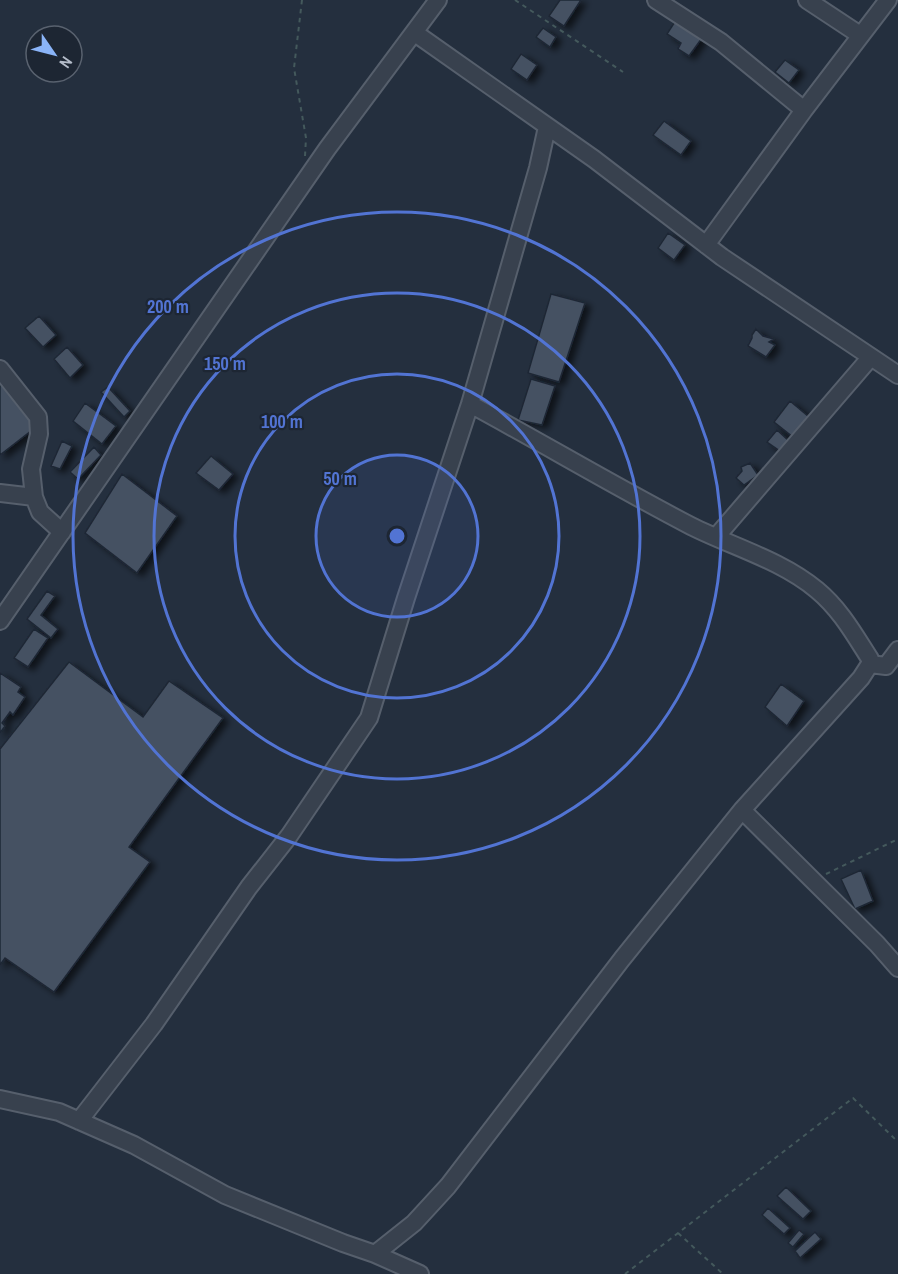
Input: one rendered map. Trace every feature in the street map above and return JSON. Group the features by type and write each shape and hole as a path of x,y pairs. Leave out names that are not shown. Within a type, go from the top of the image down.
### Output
{"street":[{"path":"0,621 327,149 438,0"},
{"path":"657,0 721,42 804,110"},
{"path":"807,0 860,35"},
{"path":"706,246 804,110 888,0"},
{"path":"415,33 594,159 706,246 898,375"},
{"path":"79,1121 154,1024 249,887 289,836 369,718 470,404 538,168 547,127"},
{"path":"716,537 870,358"},
{"path":"0,369 38,417 39,434 31,470 34,497 40,512 62,532"},
{"path":"375,1254 414,1223 448,1186 622,959 742,810 861,678 870,664 870,659 836,608 798,576 692,526 470,404"},
{"path":"0,493 34,497"},
{"path":"870,664 886,666 898,650"},
{"path":"742,810 898,968"},
{"path":"0,1099 59,1112 134,1145 225,1195 420,1274"}],"path":[{"path":"302,0 294,68 306,138 305,160"},
{"path":"515,0 623,72"},
{"path":"813,880 898,839"},
{"path":"625,1274 853,1098 898,1142"},
{"path":"678,1233 723,1274"}],"building":[{"path":"560,0 581,0 564,26 549,16"},
{"path":"676,20 702,38 689,56 678,49 681,43 667,34"},
{"path":"543,28 556,37 550,47 536,37"},
{"path":"521,54 537,65 527,80 511,69"},
{"path":"785,60 799,70 789,83 775,72"},
{"path":"664,121 691,141 681,155 653,135"},
{"path":"668,233 685,245 674,260 658,248"},
{"path":"551,294 585,303 559,382 528,373"},
{"path":"39,316 56,335 43,347 25,328"},
{"path":"756,329 763,336 774,339 769,342 775,345 766,357 748,346"},
{"path":"67,347 83,365 70,378 54,359"},
{"path":"531,379 555,386 542,425 518,420"},
{"path":"0,380 36,427 0,455"},
{"path":"108,387 130,411 124,417 101,392"},
{"path":"790,401 809,417 793,437 774,422"},
{"path":"85,403 116,426 102,444 73,421"},
{"path":"777,430 790,442 780,451 767,442"},
{"path":"62,441 72,446 60,469 51,466"},
{"path":"94,447 101,455 78,479 70,472"},
{"path":"211,456 233,474 219,490 196,473"},
{"path":"750,463 758,475 744,485 736,478 742,471 741,467"},
{"path":"122,474 177,516 137,573 85,533"},
{"path":"47,591 55,596 41,615 58,629 51,638 27,619"},
{"path":"34,629 48,638 28,667 14,658"},
{"path":"69,662 143,717 169,681 223,718 129,847 150,862 54,992 5,958 0,965 0,749"},
{"path":"0,673 21,687 18,692 25,697 13,715 10,712 2,723 5,726 0,733"},
{"path":"781,684 804,701 787,726 765,707"},
{"path":"861,870 873,901 855,909 841,879"},
{"path":"786,1187 811,1211 803,1219 777,1196"},
{"path":"768,1208 790,1228 784,1234 762,1215"},
{"path":"799,1230 804,1234 793,1247 788,1243"},
{"path":"815,1232 821,1239 800,1258 795,1251"}]}
